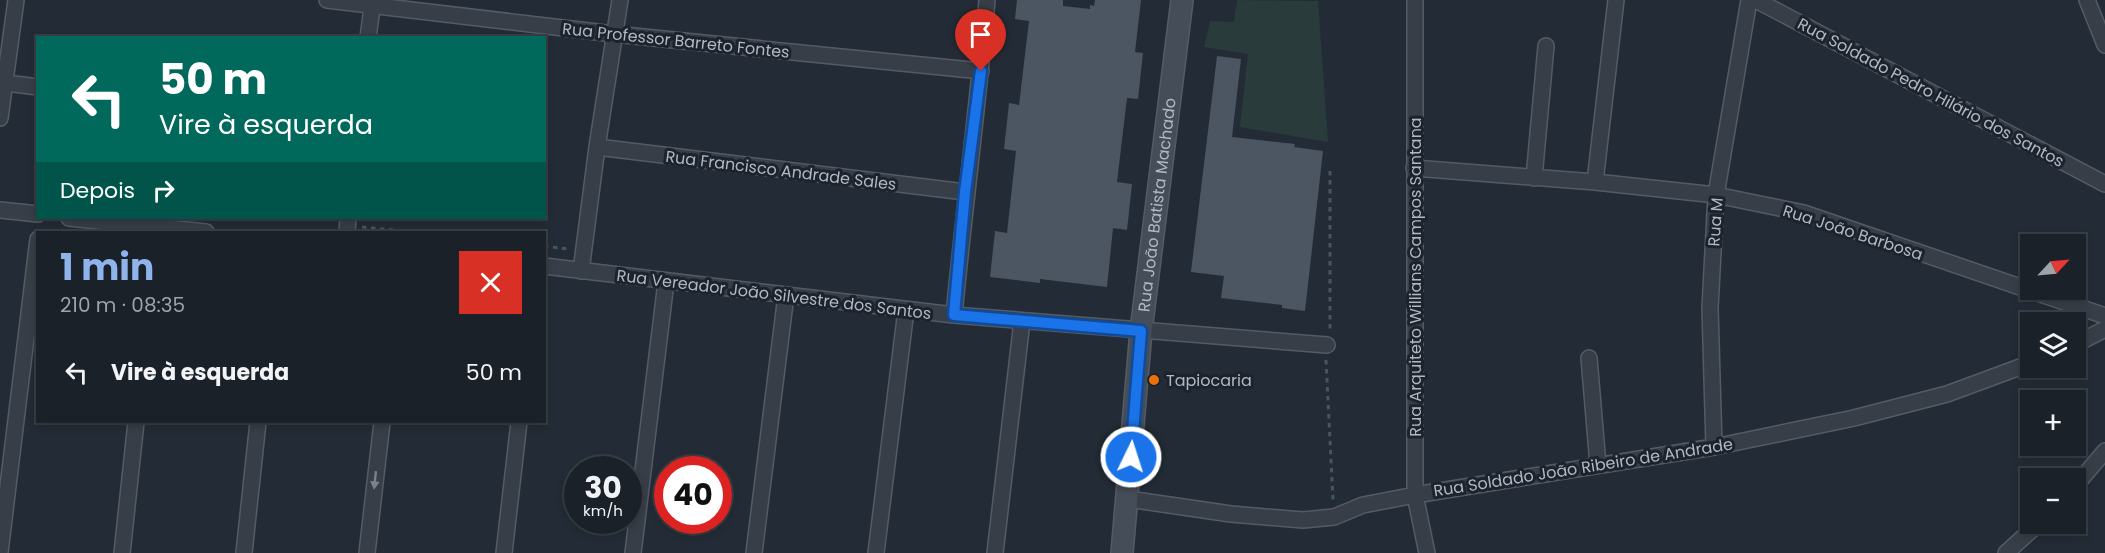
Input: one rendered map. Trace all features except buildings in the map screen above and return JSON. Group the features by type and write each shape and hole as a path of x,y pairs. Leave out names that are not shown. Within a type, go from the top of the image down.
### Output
{"street":[{"path":"0,118 16,0"},
{"name":"Rua Professor Barreto Fontes","path":"327,0 372,3 615,34 981,71"},
{"path":"581,271 597,147 620,0"},
{"path":"954,315 965,192 981,71 987,0"},
{"name":"Rua João Batista Machado","path":"1122,553 1141,331 1182,0"},
{"name":"Rua Arquiteto Willians Campos Santana","path":"1415,0 1415,495 1427,553"},
{"path":"1595,182 1616,0"},
{"name":"Rua M","path":"1714,447 1710,308 1716,195 1749,0"},
{"name":"Rua Soldado Pedro Hilário dos Santos","path":"1756,0 2105,184"},
{"path":"2087,0 2105,45"},
{"path":"368,36 372,3"},
{"path":"1534,178 1546,46"},
{"path":"6,83 36,87"},
{"name":"Rua Francisco Andrade Sales","path":"597,147 965,192"},
{"name":"Rua João Barbosa","path":"1414,168 1595,182 1716,195 1804,213 2105,316"},
{"path":"0,210 36,216"},
{"path":"76,219 182,231"},
{"path":"0,552 36,255"},
{"name":"Rua Vereador João Silvestre dos Santos","path":"546,266 954,315 1327,345"},
{"path":"633,553 666,282"},
{"path":"754,553 786,295"},
{"path":"876,553 906,310"},
{"path":"995,553 1022,321"},
{"path":"2086,339 2105,329"},
{"path":"1589,358 1598,465"},
{"name":"Rua Soldado João Ribeiro de Andrade","path":"1128,499 1231,514 1303,520 1334,517 1363,505 1415,495 1714,447 1854,418 1947,394 2020,367"},
{"path":"122,553 136,423"},
{"path":"244,553 258,423"},
{"path":"367,553 382,423"},
{"path":"504,553 519,423"},
{"path":"2086,474 2105,452"},
{"path":"2006,553 2027,534"}],"path":[{"path":"350,225 405,231"}],"shaded area":[{"path":"1237,0 1318,1 1328,142 1240,127 1248,54 1204,47 1210,21 1234,22"}],"place":[{"name":"Tapiocaria","path":"1154,380"}],"route":[{"path":"981,71 965,192 954,315 1141,331 1131,457"}]}
